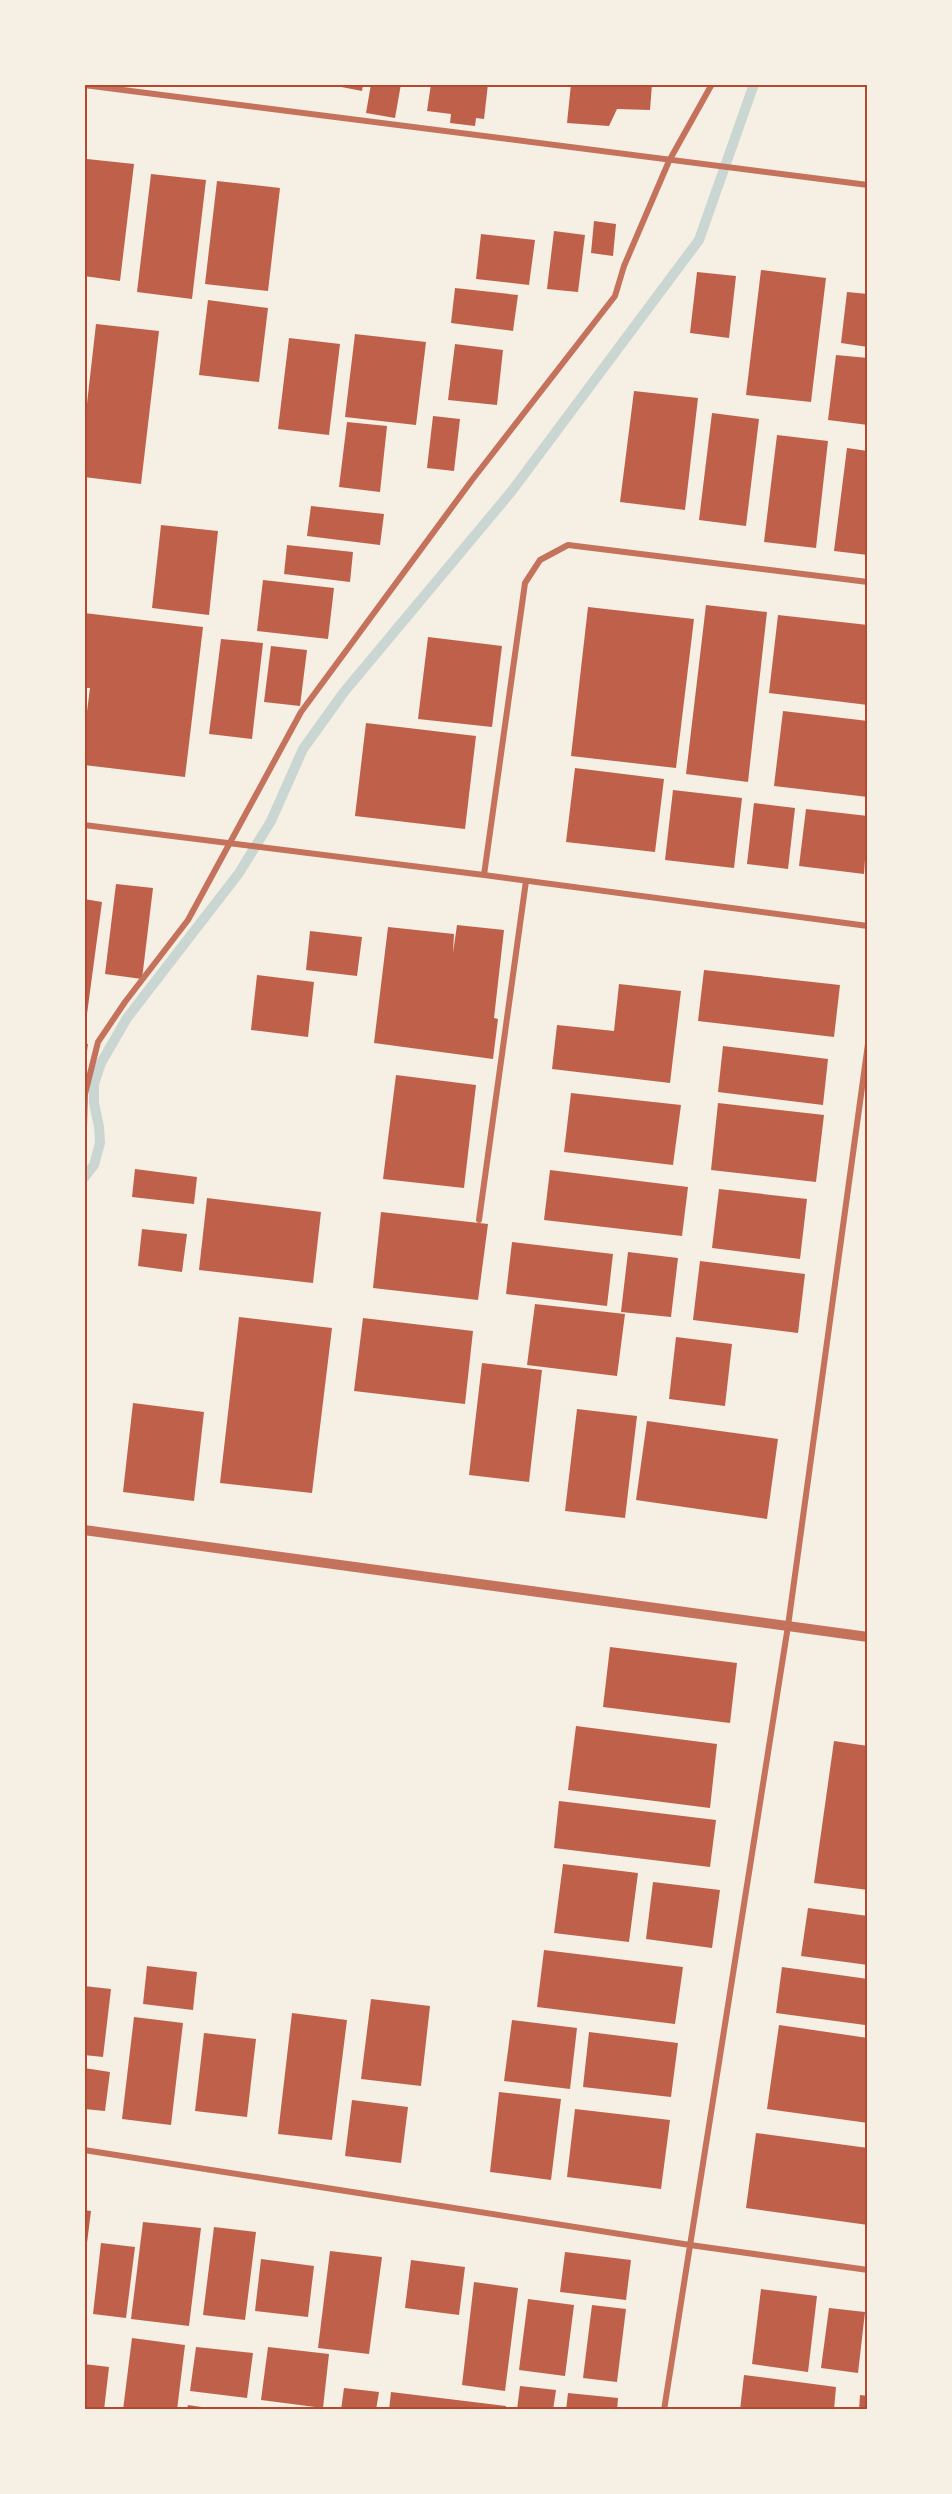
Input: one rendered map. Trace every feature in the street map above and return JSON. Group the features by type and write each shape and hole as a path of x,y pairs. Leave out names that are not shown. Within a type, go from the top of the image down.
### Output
{"street":[{"path":"84,1128 85,1094 98,1042 125,1002 188,920 235,843 301,712 479,471 615,296 624,266 669,161 712,84"},
{"path":"84,85 669,161 868,184"},
{"path":"484,875 525,583 540,560 568,545 868,582"},
{"path":"84,825 270,847 868,926"},
{"path":"479,1220 526,881"},
{"path":"664,2410 788,1626 868,1044"},
{"path":"84,1530 868,1637"},
{"path":"84,2150 690,2245 868,2270"}],"building":[{"path":"326,84 363,84 362,91"},
{"path":"371,84 401,84 395,118 366,113"},
{"path":"431,84 488,84 484,119 476,118 475,126 450,123 451,114 427,111"},
{"path":"571,84 652,84 650,110 617,109 609,126 567,123"},
{"path":"87,159 134,164 120,281 84,276 84,185"},
{"path":"151,174 206,180 192,299 137,292"},
{"path":"217,181 280,188 268,291 205,284"},
{"path":"594,221 616,224 613,256 591,253"},
{"path":"554,231 585,235 578,292 547,289"},
{"path":"481,234 535,240 529,285 476,279"},
{"path":"761,270 826,278 811,402 746,395"},
{"path":"697,272 736,276 729,338 690,333"},
{"path":"455,288 518,295 513,331 451,323"},
{"path":"847,292 868,294 868,347 841,343"},
{"path":"208,300 268,308 259,382 199,375"},
{"path":"96,324 159,331 141,484 84,477 84,430"},
{"path":"355,334 426,342 416,425 345,417"},
{"path":"289,338 340,344 329,435 278,429"},
{"path":"455,344 503,350 497,405 448,400"},
{"path":"836,355 868,358 868,425 828,420"},
{"path":"634,391 698,398 685,510 620,502"},
{"path":"712,413 759,419 746,526 699,520"},
{"path":"433,416 460,419 454,471 427,468"},
{"path":"347,422 387,426 380,492 339,487"},
{"path":"777,435 828,441 816,548 764,542"},
{"path":"847,448 868,451 868,555 834,551"},
{"path":"311,506 384,514 380,545 307,536"},
{"path":"161,525 218,531 209,615 152,608"},
{"path":"287,545 353,552 350,582 284,574"},
{"path":"263,580 334,588 328,639 257,631"},
{"path":"706,605 767,612 748,782 686,774"},
{"path":"588,607 694,619 676,768 571,756"},
{"path":"84,613 203,627 185,777 84,765 84,735 90,688 84,688"},
{"path":"778,615 868,625 868,705 769,693"},
{"path":"428,637 502,646 492,727 418,719"},
{"path":"221,639 263,643 252,739 209,734"},
{"path":"271,646 307,650 300,706 264,702"},
{"path":"783,711 868,721 868,797 774,786"},
{"path":"366,723 476,736 465,829 355,816"},
{"path":"575,768 664,779 655,852 566,842"},
{"path":"673,790 742,798 734,868 665,860"},
{"path":"754,803 795,808 788,869 747,864"},
{"path":"806,809 868,816 864,874 799,866"},
{"path":"116,884 153,888 142,979 105,974"},
{"path":"84,899 102,902 85,1029 84,1029"},
{"path":"457,925 504,930 494,1018 498,1019 493,1059 374,1043 388,927 454,934 453,953"},
{"path":"310,931 362,937 357,976 306,970"},
{"path":"704,970 840,985 834,1037 698,1021"},
{"path":"257,975 314,982 308,1037 251,1030"},
{"path":"619,984 681,991 670,1083 552,1069 557,1025 614,1031"},
{"path":"84,1044 88,1044 85,1065 84,1065"},
{"path":"723,1046 828,1059 823,1105 718,1092"},
{"path":"396,1075 476,1085 464,1188 383,1179"},
{"path":"571,1093 681,1105 673,1165 564,1152"},
{"path":"718,1103 824,1115 816,1182 711,1170"},
{"path":"135,1169 197,1177 194,1204 132,1197"},
{"path":"550,1170 688,1187 682,1236 544,1220"},
{"path":"719,1189 807,1199 800,1259 712,1248"},
{"path":"207,1198 321,1212 313,1283 199,1270"},
{"path":"381,1212 488,1224 478,1300 373,1288"},
{"path":"142,1229 187,1234 182,1272 138,1266"},
{"path":"512,1242 613,1254 607,1306 506,1294"},
{"path":"628,1252 678,1258 671,1317 621,1312"},
{"path":"700,1261 805,1274 798,1333 693,1320"},
{"path":"535,1304 625,1314 617,1376 527,1365"},
{"path":"239,1317 332,1328 312,1493 220,1483"},
{"path":"363,1318 473,1331 465,1404 354,1391"},
{"path":"676,1337 732,1344 725,1406 669,1399"},
{"path":"482,1363 542,1370 529,1482 469,1475"},
{"path":"133,1403 204,1412 194,1501 123,1492"},
{"path":"577,1409 637,1416 625,1518 565,1511"},
{"path":"647,1421 778,1439 767,1519 636,1500"},
{"path":"610,1647 737,1663 730,1723 603,1707"},
{"path":"576,1726 717,1744 710,1808 568,1790"},
{"path":"834,1741 868,1746 868,1890 814,1883"},
{"path":"559,1801 716,1820 710,1867 554,1848"},
{"path":"563,1864 638,1873 629,1942 554,1933"},
{"path":"653,1882 720,1890 712,1948 646,1939"},
{"path":"808,1908 868,1916 868,1965 801,1956"},
{"path":"544,1950 683,1967 675,2024 537,2007"},
{"path":"147,1966 197,1972 193,2010 143,2004"},
{"path":"782,1967 868,1979 865,2025 776,2013"},
{"path":"84,1986 111,1989 103,2057 84,2055"},
{"path":"371,1999 430,2006 421,2086 361,2079"},
{"path":"292,2013 347,2020 332,2140 278,2134"},
{"path":"134,2017 183,2023 171,2125 122,2119"},
{"path":"512,2020 577,2028 570,2089 504,2081"},
{"path":"779,2025 868,2038 868,2123 767,2109"},
{"path":"589,2032 678,2043 671,2097 583,2087"},
{"path":"204,2033 256,2039 247,2117 195,2111"},
{"path":"84,2068 110,2072 105,2111 84,2109"},
{"path":"499,2092 561,2099 551,2180 490,2172"},
{"path":"352,2100 408,2107 401,2163 345,2156"},
{"path":"575,2109 670,2120 661,2189 567,2177"},
{"path":"756,2133 868,2148 868,2225 746,2208"},
{"path":"84,2210 91,2211 85,2259 84,2259"},
{"path":"143,2222 201,2228 189,2326 131,2319"},
{"path":"214,2227 256,2232 245,2320 203,2315"},
{"path":"101,2243 135,2247 126,2318 93,2314"},
{"path":"330,2251 382,2257 369,2354 318,2348"},
{"path":"565,2252 631,2260 626,2300 560,2292"},
{"path":"261,2259 314,2266 308,2317 255,2311"},
{"path":"411,2260 465,2267 459,2315 405,2308"},
{"path":"474,2282 518,2288 505,2391 462,2385"},
{"path":"761,2289 817,2296 808,2372 752,2364"},
{"path":"528,2299 574,2305 565,2376 519,2370"},
{"path":"592,2305 626,2309 617,2382 583,2378"},
{"path":"829,2308 865,2312 858,2373 821,2368"},
{"path":"132,2338 185,2345 177,2410 123,2410"},
{"path":"196,2347 253,2353 247,2398 190,2391"},
{"path":"268,2347 329,2354 323,2408 261,2400"},
{"path":"84,2364 109,2367 104,2410 84,2410"},
{"path":"744,2375 836,2387 834,2410 740,2410"},
{"path":"520,2386 556,2390 553,2410 517,2410"},
{"path":"344,2388 379,2392 376,2410 341,2410"},
{"path":"391,2392 506,2406 506,2410 389,2410"},
{"path":"568,2393 618,2398 617,2410 566,2410"},
{"path":"860,2395 868,2396 868,2410 859,2410"},
{"path":"188,2405 215,2409 215,2410 187,2410"}],"waterway":[{"path":"84,1178 94,1165 100,1143 94,1103 94,1084 101,1063 127,1018 239,873 271,821 303,749 344,692 511,492 699,240 754,84"}]}
